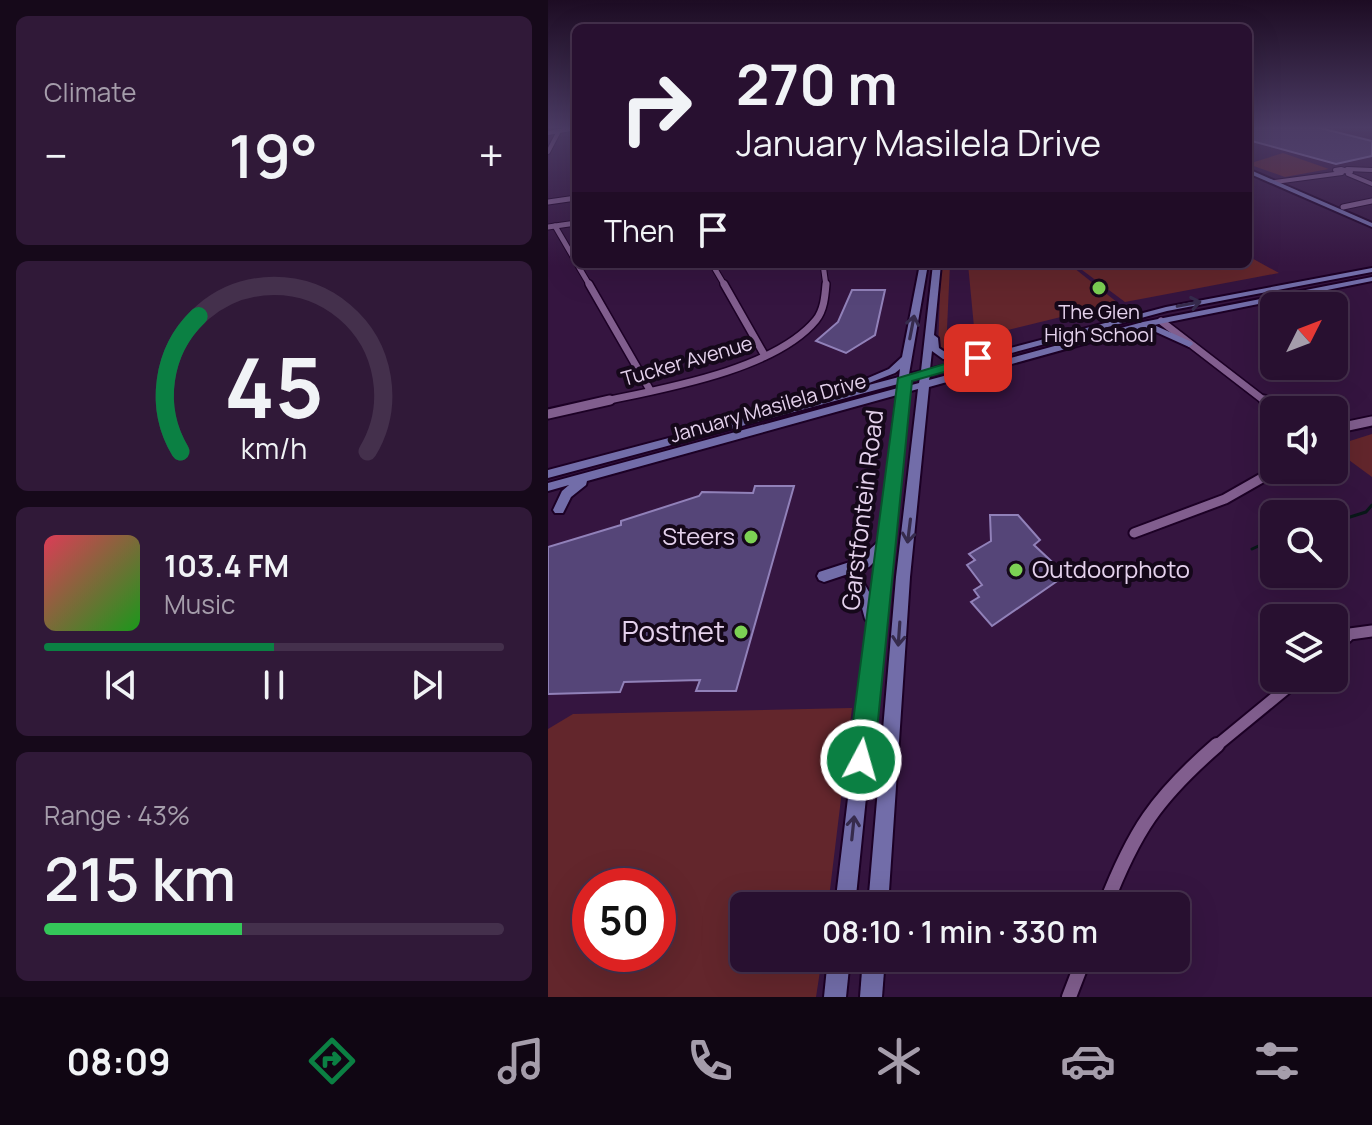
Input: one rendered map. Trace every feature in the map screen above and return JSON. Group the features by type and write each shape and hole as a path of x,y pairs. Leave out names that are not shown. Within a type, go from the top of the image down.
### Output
{"main road":[{"path":"1260,174 1372,222"},
{"path":"1277,181 1372,222"},
{"name":"Garstfontein Road","path":"847,892 906,358 923,268"},
{"name":"Garstfontein Road","path":"879,892 903,577 936,268"},
{"name":"January Masilela Drive","path":"925,378 978,358 1187,305 1372,270"},
{"name":"January Masilela Drive","path":"551,484 712,443 925,378 1192,314 1372,279"},
{"path":"1173,331 1176,324 1192,314"},
{"path":"1102,326 1147,318 1161,321"},
{"path":"1143,325 1164,330 1189,344"},
{"path":"927,334 935,339 935,349 940,355 978,358"},
{"path":"827,398 843,388 892,371 906,358"},
{"name":"January Masilela Drive","path":"548,474 827,398 905,384"},
{"path":"606,457 613,461 688,443 712,443"},
{"path":"556,509 576,485 630,465"},
{"path":"824,576 876,556 887,538"},
{"path":"853,577 865,595 875,630"},
{"path":"835,997 838,972"},
{"path":"871,997 873,972"}],"street":[{"path":"1277,181 1316,174"},
{"path":"1277,181 1335,174"},
{"path":"1350,174 1372,184"},
{"path":"548,202 572,199"},
{"path":"1343,207 1372,201"},
{"path":"572,224 552,227 572,256"},
{"path":"580,268 650,390"},
{"path":"714,268 765,356"},
{"name":"Tucker Avenue","path":"548,414 736,368 765,356 817,320 826,288 824,268"},
{"path":"1161,321 1260,398"},
{"path":"1348,427 1372,421"},
{"path":"1134,533 1203,508 1260,480"},
{"path":"1348,636 1372,631"},
{"path":"1111,892 1133,839 1151,810 1176,784 1283,692"},
{"path":"1069,997 1079,972"}],"shaded area":[{"path":"1275,174 1304,174 1285,177"},
{"path":"1252,258 1279,273 1125,302 1079,268 1252,268"},
{"path":"941,268 950,268 946,350 943,354 938,350"},
{"path":"968,268 1074,268 1118,303 996,333 974,327"},
{"path":"1372,434 1372,477 1348,459 1348,442"},
{"path":"852,708 830,892 730,892 730,972 820,972 816,997 548,997 548,729 573,714"}],"building":[{"path":"852,290 885,290 875,335 846,353 816,341 838,322"},
{"path":"755,486 794,486 736,691 696,691 700,680 624,682 620,692 548,694 548,547 621,525 621,521 699,496 702,492 753,493"},
{"name":"Outdoorphoto","path":"990,515 1018,515 1040,540 1034,545 1066,575 992,626 971,602 979,597 974,590 982,585 967,565 975,560 969,554 991,541"}],"waterway":[{"path":"1348,518 1366,512 1372,505"},
{"path":"1252,549 1260,545"}],"place":[{"name":"The Glen High School","path":"1099,288"},
{"name":"Steers","path":"751,537"},
{"name":"Outdoorphoto","path":"1016,570"},
{"name":"Postnet","path":"741,632"}],"route":[{"path":"861,760 905,378 978,358"}]}
